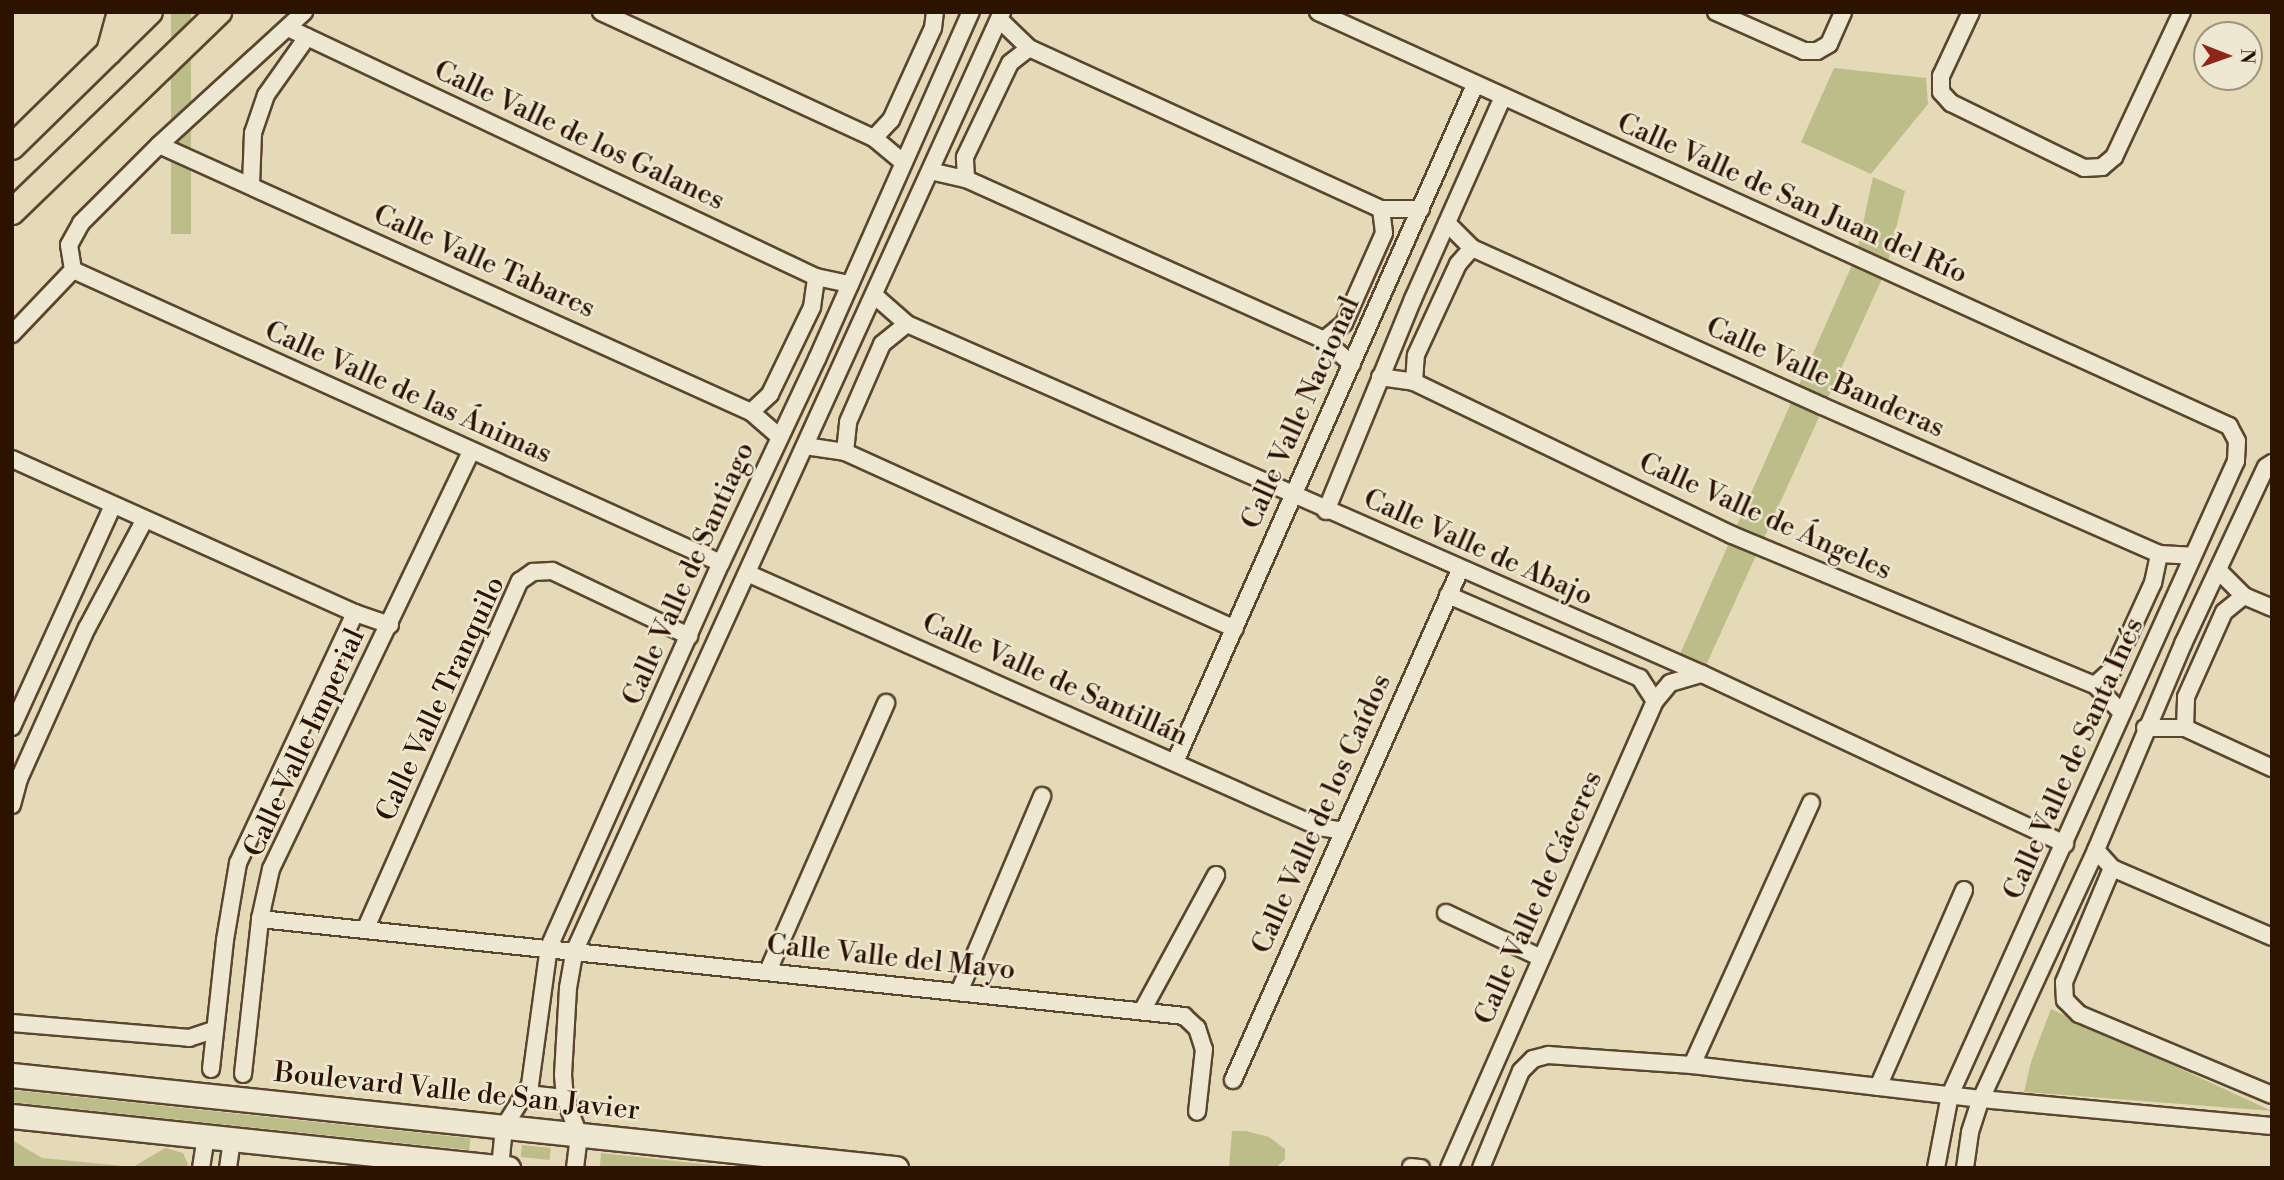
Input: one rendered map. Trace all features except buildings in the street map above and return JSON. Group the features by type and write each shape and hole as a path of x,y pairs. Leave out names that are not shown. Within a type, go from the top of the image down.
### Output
{"main road":[{"path":"108,54 120,12"},
{"path":"12,147 150,12"},
{"path":"12,212 219,12"},
{"name":"Boulevard Valle de San Javier","path":"12,1075 579,1135 760,1161 896,1168"},
{"path":"12,1116 508,1168"}],"street":[{"path":"12,334 73,270 69,245 81,223 159,145 304,12"},
{"path":"601,12 874,138 903,162"},
{"path":"874,138 891,120 933,28 935,12"},
{"name":"Calle Valle de Santiago","path":"500,1167 504,1127 527,1094 548,947 721,562 817,359 971,12"},
{"name":"Calle Valle de San Juan del Río","path":"1318,12 2229,426 2237,441"},
{"path":"1716,12 1804,51 1817,51 1829,44 1843,12"},
{"path":"1971,12 1941,76 1941,92 1951,103 2084,168 2102,167 2114,157 2182,12"},
{"path":"1000,16 1029,47 1381,209 1421,209"},
{"name":"Calle Valle de Santiago","path":"575,1168 579,1135 565,1098 568,988 575,950 1000,16"},
{"name":"Calle Valle de los Galanes","path":"288,28 816,277 850,284"},
{"path":"251,185 253,133 266,95 307,37"},
{"path":"966,179 965,157 1004,75 1010,63 1029,47"},
{"path":"937,85 963,96"},
{"name":"Calle Valle Nacional","path":"1175,762 1475,85"},
{"name":"Calle Valle Nacional","path":"1326,511 1413,299 1503,97"},
{"name":"Calle Valle Tabares","path":"159,145 751,412 780,438"},
{"path":"930,171 966,179 1324,340 1352,364"},
{"path":"1324,340 1344,323 1384,233 1381,209"},
{"name":"Calle Valle Banderas","path":"1447,223 1472,248 2159,554 2192,556"},
{"path":"1414,382 1416,355 1458,264 1472,248"},
{"name":"Calle Valle de las Ánimas","path":"73,270 721,562"},
{"path":"751,412 770,394 812,307 816,277"},
{"path":"1386,287 1413,299"},
{"name":"Calle Valle de Abajo","path":"874,295 907,324 1460,570 1702,674 2065,844"},
{"path":"845,452 848,422 883,344 907,324"},
{"path":"817,359 839,368"},
{"name":"Calle Valle de Ángeles","path":"1380,377 1414,382 1732,535 2095,685 2122,713"},
{"name":"Calle Valle de Santa Inés","path":"1936,1168 1950,1095 2236,461 2237,441"},
{"path":"805,446 845,452 1234,629"},
{"name":"Calle Valle Imperial","path":"243,1074 260,919 271,869 471,451"},
{"path":"12,459 355,613 390,625"},
{"name":"Calle Valle de Santa Inés","path":"1965,1168 1970,1132 1981,1099 2096,850 2183,644 2266,467 2272,463"},
{"path":"12,727 113,505"},
{"path":"12,805 19,779 87,628 145,519"},
{"path":"2095,685 2114,668 2153,583 2159,554"},
{"name":"Calle Valle de los Caídos","path":"1233,1080 1460,570"},
{"name":"Calle Valle Tranquilo","path":"365,930 520,581 533,572 552,571 689,636"},
{"path":"2219,571 2244,596 2272,608"},
{"name":"Calle Valle de Santillán","path":"747,573 1319,827 1344,831"},
{"name":"Calle Valle de Abajo","path":"1448,595 1640,678 1656,701"},
{"path":"2185,728 2186,697 2218,624 2224,612 2244,596"},
{"name":"Calle Valle Imperial","path":"211,1069 225,940 238,863 355,613"},
{"path":"2160,633 2183,644"},
{"name":"Calle Valle de Cáceres","path":"1449,1168 1656,701 1670,683 1702,674"},
{"path":"768,971 886,704"},
{"path":"2146,728 2185,728 2272,768"},
{"path":"959,992 1042,796"},
{"path":"1692,1065 1811,803"},
{"path":"2096,850 2112,868 2272,937"},
{"path":"2112,868 2064,982 2065,1000 2078,1014 2272,1095"},
{"path":"1142,1011 1216,875"},
{"path":"1878,1087 1964,890"},
{"path":"1446,913 1541,958"},
{"name":"Calle Valle del Mayo","path":"260,919 548,947 1184,1016 1197,1028 1204,1049 1196,1112"},
{"path":"12,1024 189,1038 215,1030"},
{"path":"1481,1168 1521,1071 1533,1059 1548,1055 1692,1065 1981,1099 2272,1126"},
{"path":"527,1094 565,1098"},
{"name":"Calle Valle de Santa Inés","path":"1941,1168 1950,1095"},
{"name":"Calle Valle de Santa Inés","path":"1973,1168 1981,1099"},
{"path":"201,1168 206,1136"},
{"path":"228,1168 232,1139"},
{"path":"1411,1167 1421,1168"}],"green space":[{"path":"171,12 191,12 191,234 171,234"},
{"path":"1834,68 1926,78 1928,104 1871,174 1801,142"},
{"path":"1873,177 1905,191 1886,270 1702,674 1676,663 1856,256"},
{"path":"2051,1009 2272,1111 2024,1092 2031,1062"},
{"path":"12,1090 470,1138 469,1150 12,1102"},
{"path":"1232,1131 1246,1131 1269,1137 1285,1149 1285,1159 1276,1168 1229,1168"},
{"path":"12,1140 42,1158 133,1167 165,1148 183,1153 188,1164 187,1168 12,1168"},
{"path":"522,1145 551,1148 550,1160 521,1157"},
{"path":"601,1153 740,1168 600,1166"}]}
